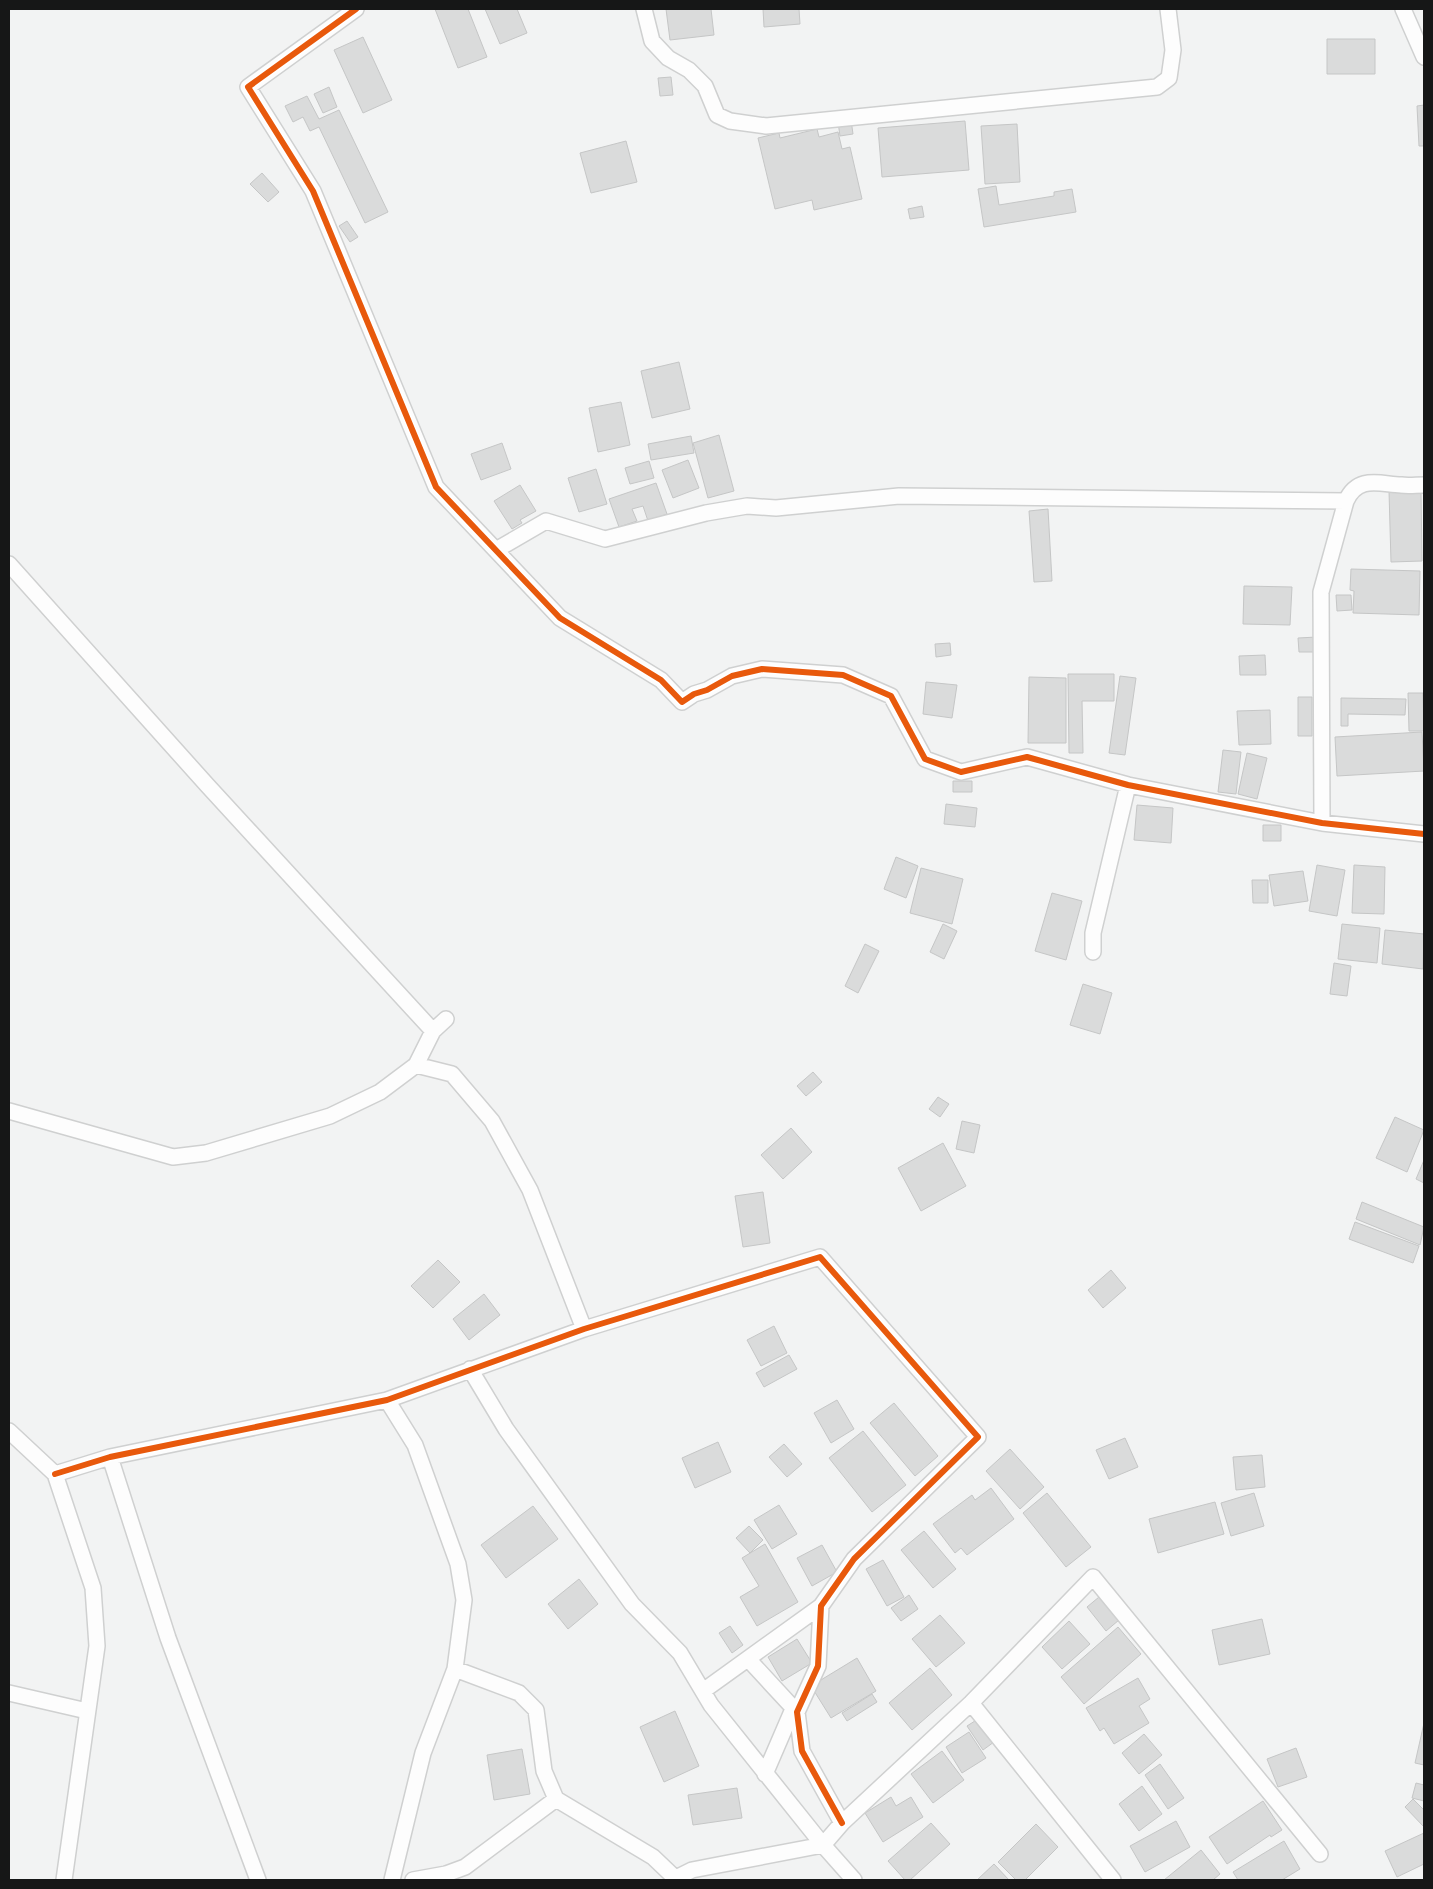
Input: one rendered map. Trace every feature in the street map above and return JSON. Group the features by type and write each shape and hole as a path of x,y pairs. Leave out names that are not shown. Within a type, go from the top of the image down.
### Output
{"street":[{"path":"355,9 248,86 313,191 436,487 560,618 661,680 682,702 694,694 707,690 732,676 762,669 843,676 891,696 925,759 961,772 1027,758 1128,785 1322,823 1424,834"},
{"path":"644,9 652,41 668,58 689,70 705,86 718,115 730,121 766,126 1157,87 1169,78 1173,50 1168,9"},
{"path":"1403,9 1424,57"},
{"path":"1322,823 1321,592 1346,501 1351,491 1363,484 1380,481 1400,486 1424,486"},
{"path":"496,550 546,521 605,538 706,513 746,506 776,508 899,496 1346,501"},
{"path":"9,564 207,785 433,1031"},
{"path":"1093,952 1093,933 1128,785"},
{"path":"9,1111 173,1157 206,1154 330,1116 380,1092 416,1065 433,1031 446,1019"},
{"path":"416,1065 452,1074 492,1121 530,1190 584,1329"},
{"path":"55,1474 110,1457 387,1400 584,1329 820,1257 978,1437 854,1559 821,1606 703,1691"},
{"path":"470,1369 512,1437 632,1604 680,1653 711,1705 823,1845 854,1880"},
{"path":"387,1400 415,1445 458,1564 464,1600 456,1670 424,1753 392,1880"},
{"path":"9,1431 55,1474 92,1588 97,1646 64,1880"},
{"path":"110,1457 168,1638 258,1880"},
{"path":"456,1670 520,1693 536,1710 544,1771 556,1799 653,1857 674,1879 692,1870 823,1845 842,1824 971,1703 1093,1577 1320,1854"},
{"path":"765,1774 818,1666 821,1606"},
{"path":"748,1659 795,1711 802,1751 842,1824"},
{"path":"9,1693 87,1711"},
{"path":"971,1703 1113,1880"},
{"path":"413,1880 446,1874 466,1867 556,1799"}],"building":[{"path":"435,9 468,9 487,57 458,68"},
{"path":"485,9 517,9 527,33 500,44"},
{"path":"666,9 711,9 714,35 670,40"},
{"path":"763,9 799,9 800,24 764,27"},
{"path":"363,37 392,100 363,113 334,50"},
{"path":"1327,39 1375,39 1375,74 1327,74"},
{"path":"671,77 673,95 660,96 658,78"},
{"path":"329,87 337,107 323,113 314,94"},
{"path":"307,96 319,119 339,110 388,212 365,223 319,127 310,131 303,117 293,122 285,106"},
{"path":"1424,105 1424,146 1419,146 1417,106"},
{"path":"851,120 853,134 840,136 838,122"},
{"path":"965,121 969,170 882,177 878,128"},
{"path":"1017,124 1020,182 985,184 981,126"},
{"path":"817,129 819,137 838,132 842,149 850,147 862,199 814,210 812,200 775,209 758,138 779,133 780,138"},
{"path":"626,141 637,182 591,193 580,153"},
{"path":"262,173 279,192 268,202 250,184"},
{"path":"996,186 999,205 1054,196 1054,192 1072,189 1076,212 984,227 978,189"},
{"path":"922,206 924,217 910,219 908,209"},
{"path":"347,221 358,237 350,242 339,226"},
{"path":"679,362 690,409 652,418 641,371"},
{"path":"621,402 630,445 598,452 589,408"},
{"path":"719,435 734,491 708,498 693,443"},
{"path":"691,436 694,453 651,460 648,444"},
{"path":"502,443 511,469 481,480 471,454"},
{"path":"688,460 699,488 673,498 662,470"},
{"path":"649,461 654,478 630,484 625,468"},
{"path":"596,469 607,504 579,512 568,478"},
{"path":"656,483 667,514 648,521 643,506 632,509 637,521 619,527 609,499"},
{"path":"520,485 536,511 520,520 522,523 512,529 494,501"},
{"path":"1421,490 1422,561 1391,562 1389,491"},
{"path":"1048,509 1052,581 1034,582 1029,511"},
{"path":"1351,569 1420,571 1419,615 1353,613 1354,591 1350,590"},
{"path":"1244,586 1292,587 1290,625 1243,624"},
{"path":"1336,595 1351,595 1352,610 1337,611"},
{"path":"1317,637 1317,652 1299,652 1298,638"},
{"path":"950,643 951,655 936,657 935,644"},
{"path":"1265,655 1266,675 1240,675 1239,656"},
{"path":"1068,674 1114,674 1114,701 1082,701 1083,753 1069,753"},
{"path":"1120,676 1136,678 1125,755 1109,753"},
{"path":"1029,677 1066,678 1066,743 1028,743"},
{"path":"926,682 957,685 952,718 923,714"},
{"path":"1408,693 1423,693 1424,731 1409,731"},
{"path":"1298,697 1312,697 1312,736 1298,736"},
{"path":"1341,698 1406,699 1405,715 1348,714 1348,726 1341,726"},
{"path":"1270,710 1271,744 1239,745 1237,711"},
{"path":"1422,732 1424,771 1337,776 1335,737"},
{"path":"1223,750 1241,752 1236,794 1218,792"},
{"path":"1247,753 1267,758 1257,799 1238,794"},
{"path":"953,781 972,781 972,792 953,792"},
{"path":"946,804 977,808 975,827 944,824"},
{"path":"1137,805 1173,808 1171,843 1134,840"},
{"path":"1263,825 1281,825 1281,841 1263,841"},
{"path":"896,857 918,866 906,898 884,889"},
{"path":"1317,865 1345,870 1337,916 1309,911"},
{"path":"1354,865 1385,867 1384,914 1352,913"},
{"path":"921,868 963,879 952,924 910,913"},
{"path":"1303,871 1308,901 1274,906 1269,875"},
{"path":"1252,880 1268,880 1268,903 1253,903"},
{"path":"1052,893 1082,901 1066,960 1035,951"},
{"path":"943,924 957,931 944,959 930,952"},
{"path":"1342,924 1380,928 1377,963 1338,959"},
{"path":"1385,930 1424,934 1423,969 1382,964"},
{"path":"865,944 879,951 858,993 845,986"},
{"path":"1334,963 1351,966 1347,996 1330,994"},
{"path":"1083,984 1112,993 1100,1034 1070,1025"},
{"path":"813,1072 822,1082 806,1096 797,1086"},
{"path":"938,1097 949,1104 940,1117 929,1109"},
{"path":"1395,1117 1424,1130 1407,1172 1376,1158"},
{"path":"962,1121 980,1125 974,1153 956,1149"},
{"path":"791,1128 812,1152 783,1179 761,1155"},
{"path":"943,1143 966,1186 921,1211 898,1168"},
{"path":"1424,1160 1424,1183 1416,1179"},
{"path":"763,1192 770,1243 743,1247 735,1196"},
{"path":"1362,1202 1424,1227 1420,1245 1356,1219"},
{"path":"1355,1222 1419,1246 1413,1263 1349,1239"},
{"path":"438,1260 460,1282 433,1308 411,1286"},
{"path":"1111,1270 1126,1288 1103,1308 1088,1290"},
{"path":"484,1294 500,1315 469,1340 453,1319"},
{"path":"774,1326 787,1353 761,1366 747,1340"},
{"path":"789,1355 797,1369 764,1387 756,1373"},
{"path":"837,1400 854,1429 831,1443 814,1413"},
{"path":"894,1403 938,1456 915,1476 870,1423"},
{"path":"863,1431 906,1485 872,1512 829,1458"},
{"path":"1125,1438 1138,1467 1109,1479 1096,1450"},
{"path":"718,1442 731,1472 695,1488 682,1458"},
{"path":"784,1444 802,1464 787,1477 769,1457"},
{"path":"1010,1449 1044,1487 1020,1509 986,1471"},
{"path":"1262,1455 1265,1487 1236,1490 1233,1457"},
{"path":"991,1488 1014,1519 967,1555 961,1548 955,1553 933,1524 972,1495 975,1500"},
{"path":"1047,1493 1091,1547 1066,1567 1023,1513"},
{"path":"1254,1493 1264,1526 1231,1536 1221,1503"},
{"path":"1215,1502 1224,1534 1158,1553 1149,1519"},
{"path":"779,1505 797,1534 772,1549 754,1520"},
{"path":"533,1506 558,1539 506,1578 481,1545"},
{"path":"749,1526 763,1540 750,1553 736,1538"},
{"path":"924,1531 956,1569 933,1588 901,1550"},
{"path":"765,1544 798,1602 757,1626 740,1597 759,1586 742,1558"},
{"path":"822,1545 837,1572 812,1586 797,1558"},
{"path":"883,1560 904,1597 887,1606 866,1569"},
{"path":"579,1579 598,1604 568,1629 548,1604"},
{"path":"909,1595 918,1609 901,1621 891,1608"},
{"path":"1099,1597 1119,1620 1106,1631 1087,1607"},
{"path":"940,1615 965,1643 936,1667 912,1639"},
{"path":"1262,1619 1270,1654 1219,1665 1212,1630"},
{"path":"1069,1621 1090,1644 1062,1669 1042,1647"},
{"path":"730,1626 743,1645 732,1653 719,1633"},
{"path":"1118,1627 1141,1654 1084,1704 1061,1677"},
{"path":"797,1639 812,1663 782,1681 768,1657"},
{"path":"857,1658 876,1691 831,1718 811,1686"},
{"path":"930,1668 952,1695 912,1730 889,1703"},
{"path":"1138,1678 1150,1699 1139,1706 1149,1723 1114,1744 1104,1728 1100,1731 1086,1708"},
{"path":"872,1694 877,1702 847,1721 842,1713"},
{"path":"675,1711 699,1766 664,1782 640,1727"},
{"path":"978,1719 994,1742 983,1750 967,1726"},
{"path":"1424,1723 1424,1765 1415,1763"},
{"path":"969,1732 986,1758 962,1773 946,1747"},
{"path":"1144,1734 1162,1755 1139,1774 1122,1753"},
{"path":"1296,1748 1307,1777 1278,1787 1267,1759"},
{"path":"522,1749 530,1794 494,1800 487,1755"},
{"path":"942,1751 964,1780 933,1803 911,1774"},
{"path":"1160,1764 1184,1798 1168,1809 1145,1775"},
{"path":"1416,1783 1424,1785 1424,1801 1412,1798"},
{"path":"1142,1786 1162,1814 1139,1831 1119,1804"},
{"path":"737,1788 742,1818 693,1825 688,1795"},
{"path":"891,1797 896,1806 911,1797 923,1817 883,1842 865,1813"},
{"path":"1413,1799 1424,1810 1424,1827 1405,1807"},
{"path":"1263,1801 1282,1830 1271,1837 1270,1835 1227,1864 1209,1837"},
{"path":"1176,1821 1190,1847 1145,1872 1130,1846"},
{"path":"931,1823 950,1844 910,1880 905,1880 888,1861"},
{"path":"1036,1824 1058,1847 1025,1880 1016,1880 998,1862"},
{"path":"1424,1833 1424,1864 1397,1877 1385,1851"},
{"path":"1284,1841 1300,1869 1282,1880 1238,1880 1233,1872"},
{"path":"1201,1850 1220,1874 1213,1880 1164,1880"},
{"path":"994,1864 1009,1880 977,1880"}],"cycle path":[{"path":"356,9 248,87 313,191 436,487 560,618 661,680 682,702 694,694 707,690 732,676 762,669 843,675 891,696 925,759 961,772 1027,757 1128,785 1322,823 1424,834"},
{"path":"55,1474 110,1457 387,1400 584,1329 820,1257 978,1437 854,1559 821,1606 818,1666 797,1712 802,1751 842,1823"}]}
